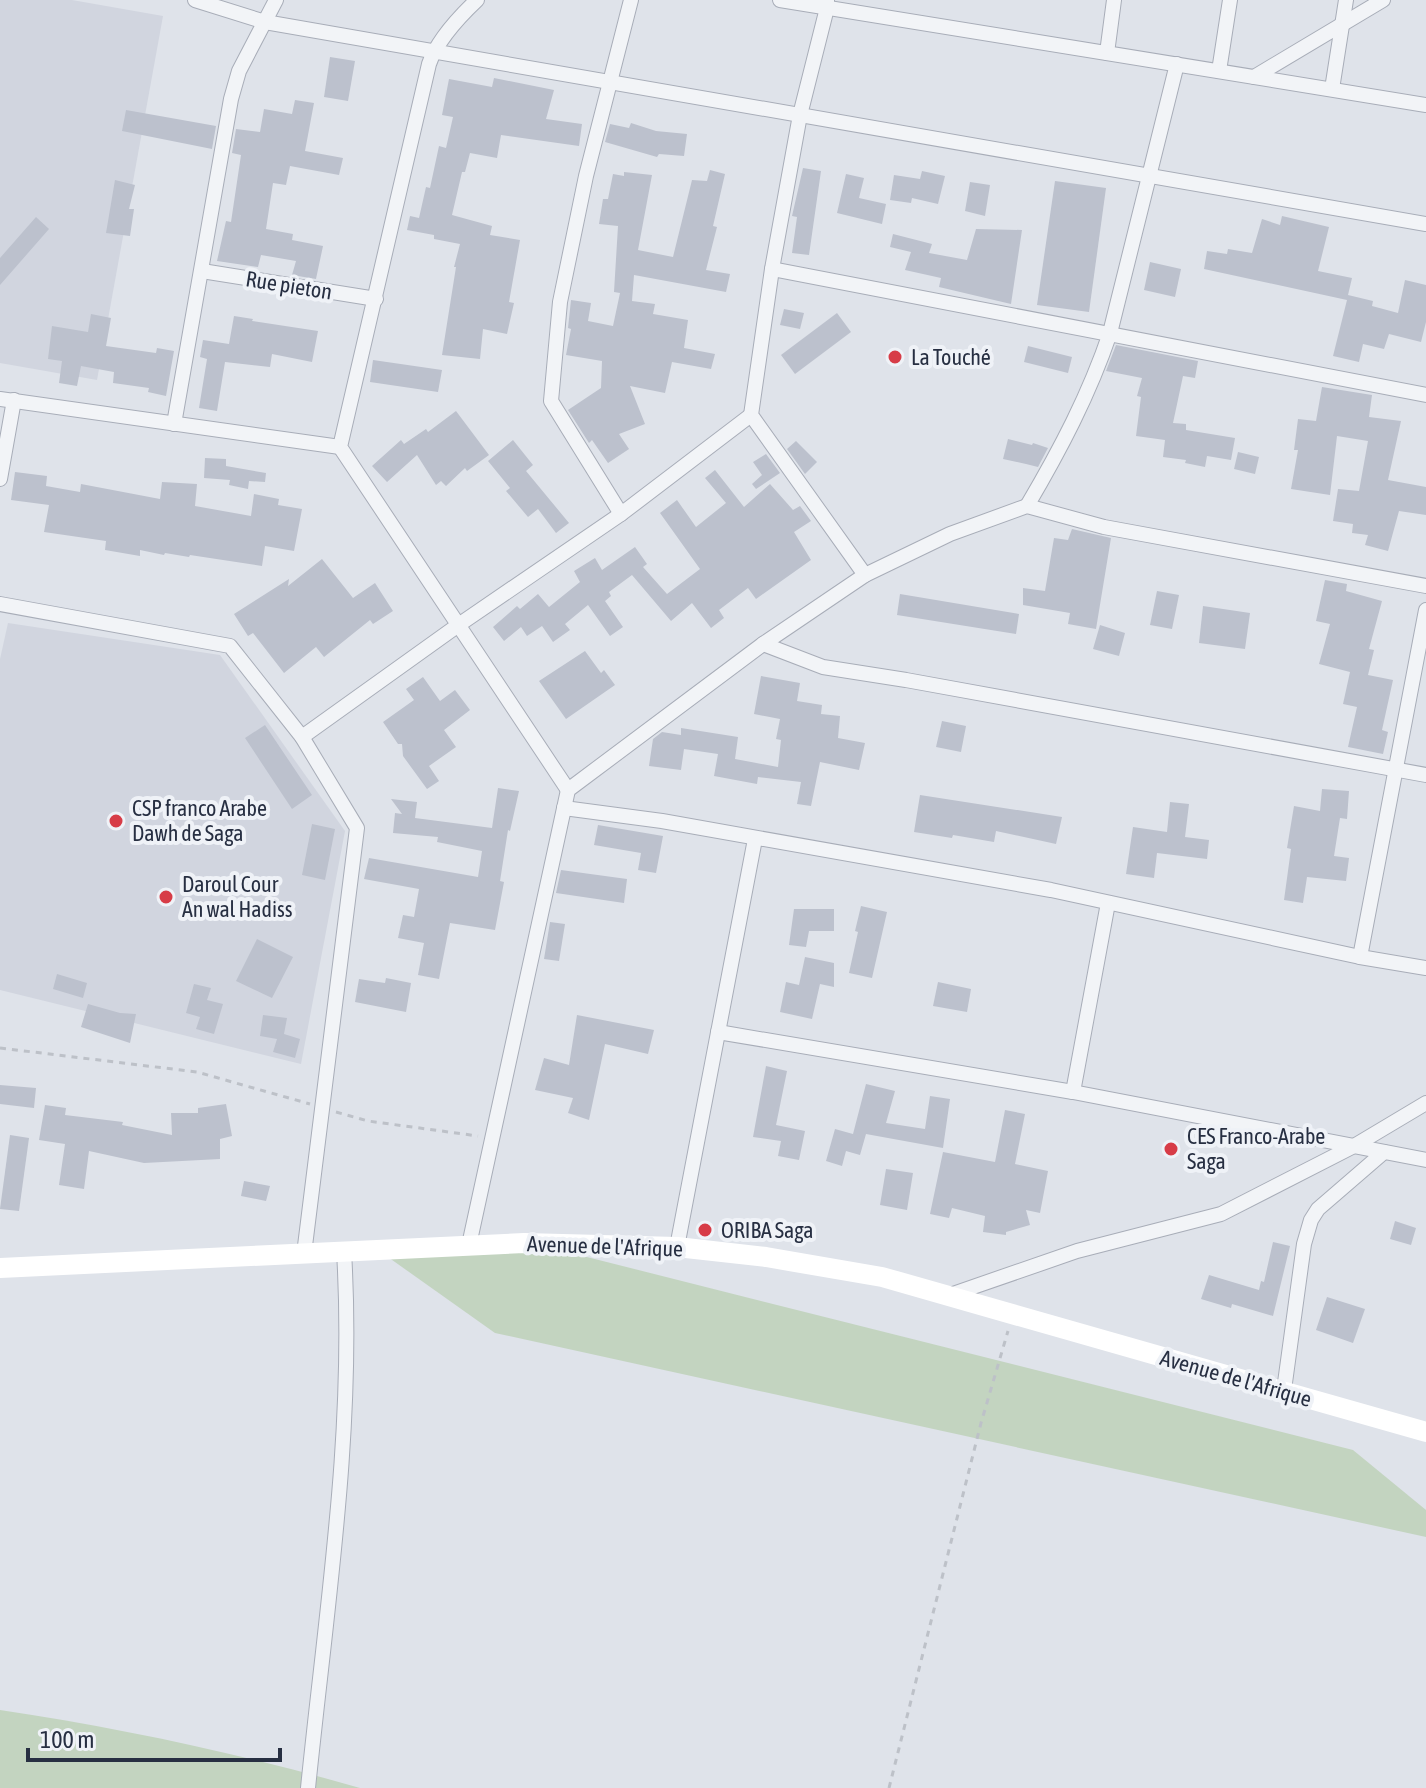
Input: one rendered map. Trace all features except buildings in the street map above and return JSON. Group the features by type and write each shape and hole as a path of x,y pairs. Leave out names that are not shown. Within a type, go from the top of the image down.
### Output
{"main road":[{"name":"Avenue de l'Afrique","path":"0,1268 554,1243 677,1247 766,1257 882,1277 1426,1432"}],"street":[{"path":"195,0 265,22 1426,224"},
{"path":"174,424 231,99 239,71 276,0"},
{"path":"477,0 463,14 429,64 340,447 568,790"},
{"path":"621,514 551,401 558,313 586,176 631,0"},
{"path":"780,0 827,4 1426,105"},
{"path":"1107,53 1114,0"},
{"path":"1219,71 1230,0"},
{"path":"1332,89 1346,0"},
{"path":"1254,77 1383,0"},
{"path":"827,4 800,115 772,269 751,415 865,575"},
{"path":"1027,506 1086,398 1110,333 1177,64"},
{"path":"772,269 1426,395"},
{"name":"Rue pieton","path":"202,271 376,299"},
{"path":"0,479 7,400 340,447"},
{"path":"302,737 621,514 751,415"},
{"path":"469,1245 568,790 763,644 865,575 950,534 1027,506 1104,527 1426,586"},
{"path":"0,604 230,646 302,737 357,828 304,1254"},
{"path":"1360,957 1426,610"},
{"path":"763,644 836,670 906,680 1426,775"},
{"path":"564,808 662,821 1051,890 1360,957 1426,968"},
{"path":"677,1247 755,839"},
{"path":"1073,1092 1108,903"},
{"path":"718,1032 1073,1092 1426,1160"},
{"path":"946,1296 1077,1251 1221,1214 1354,1146 1426,1103"},
{"path":"1284,1390 1304,1244 1311,1220 1318,1209 1384,1152"},
{"path":"308,1788 346,1398 348,1318 344,1252"}],"path":[{"path":"0,1048 197,1072 368,1121 494,1138"},
{"path":"889,1788 981,1423 1013,1315"}],"shaded area":[{"path":"0,0 72,0 163,16 97,380 0,363"},
{"name":"Daroul Cour An wal Hadiss","path":"8,623 220,655 345,831 301,1064 0,990 0,659"}],"green space":[{"path":"371,1245 563,1251 1353,1450 1426,1510 1426,1537 495,1333"},
{"path":"0,1710 181,1743 360,1788 0,1788"}],"place":[{"name":"La Touché","path":"895,357"},
{"name":"CSP franco Arabe Dawh de Saga","path":"116,821"},
{"name":"Daroul Cour An wal Hadiss","path":"166,897"},
{"name":"CES Franco-Arabe Saga","path":"1171,1149"},
{"name":"ORIBA Saga","path":"705,1230"}]}
